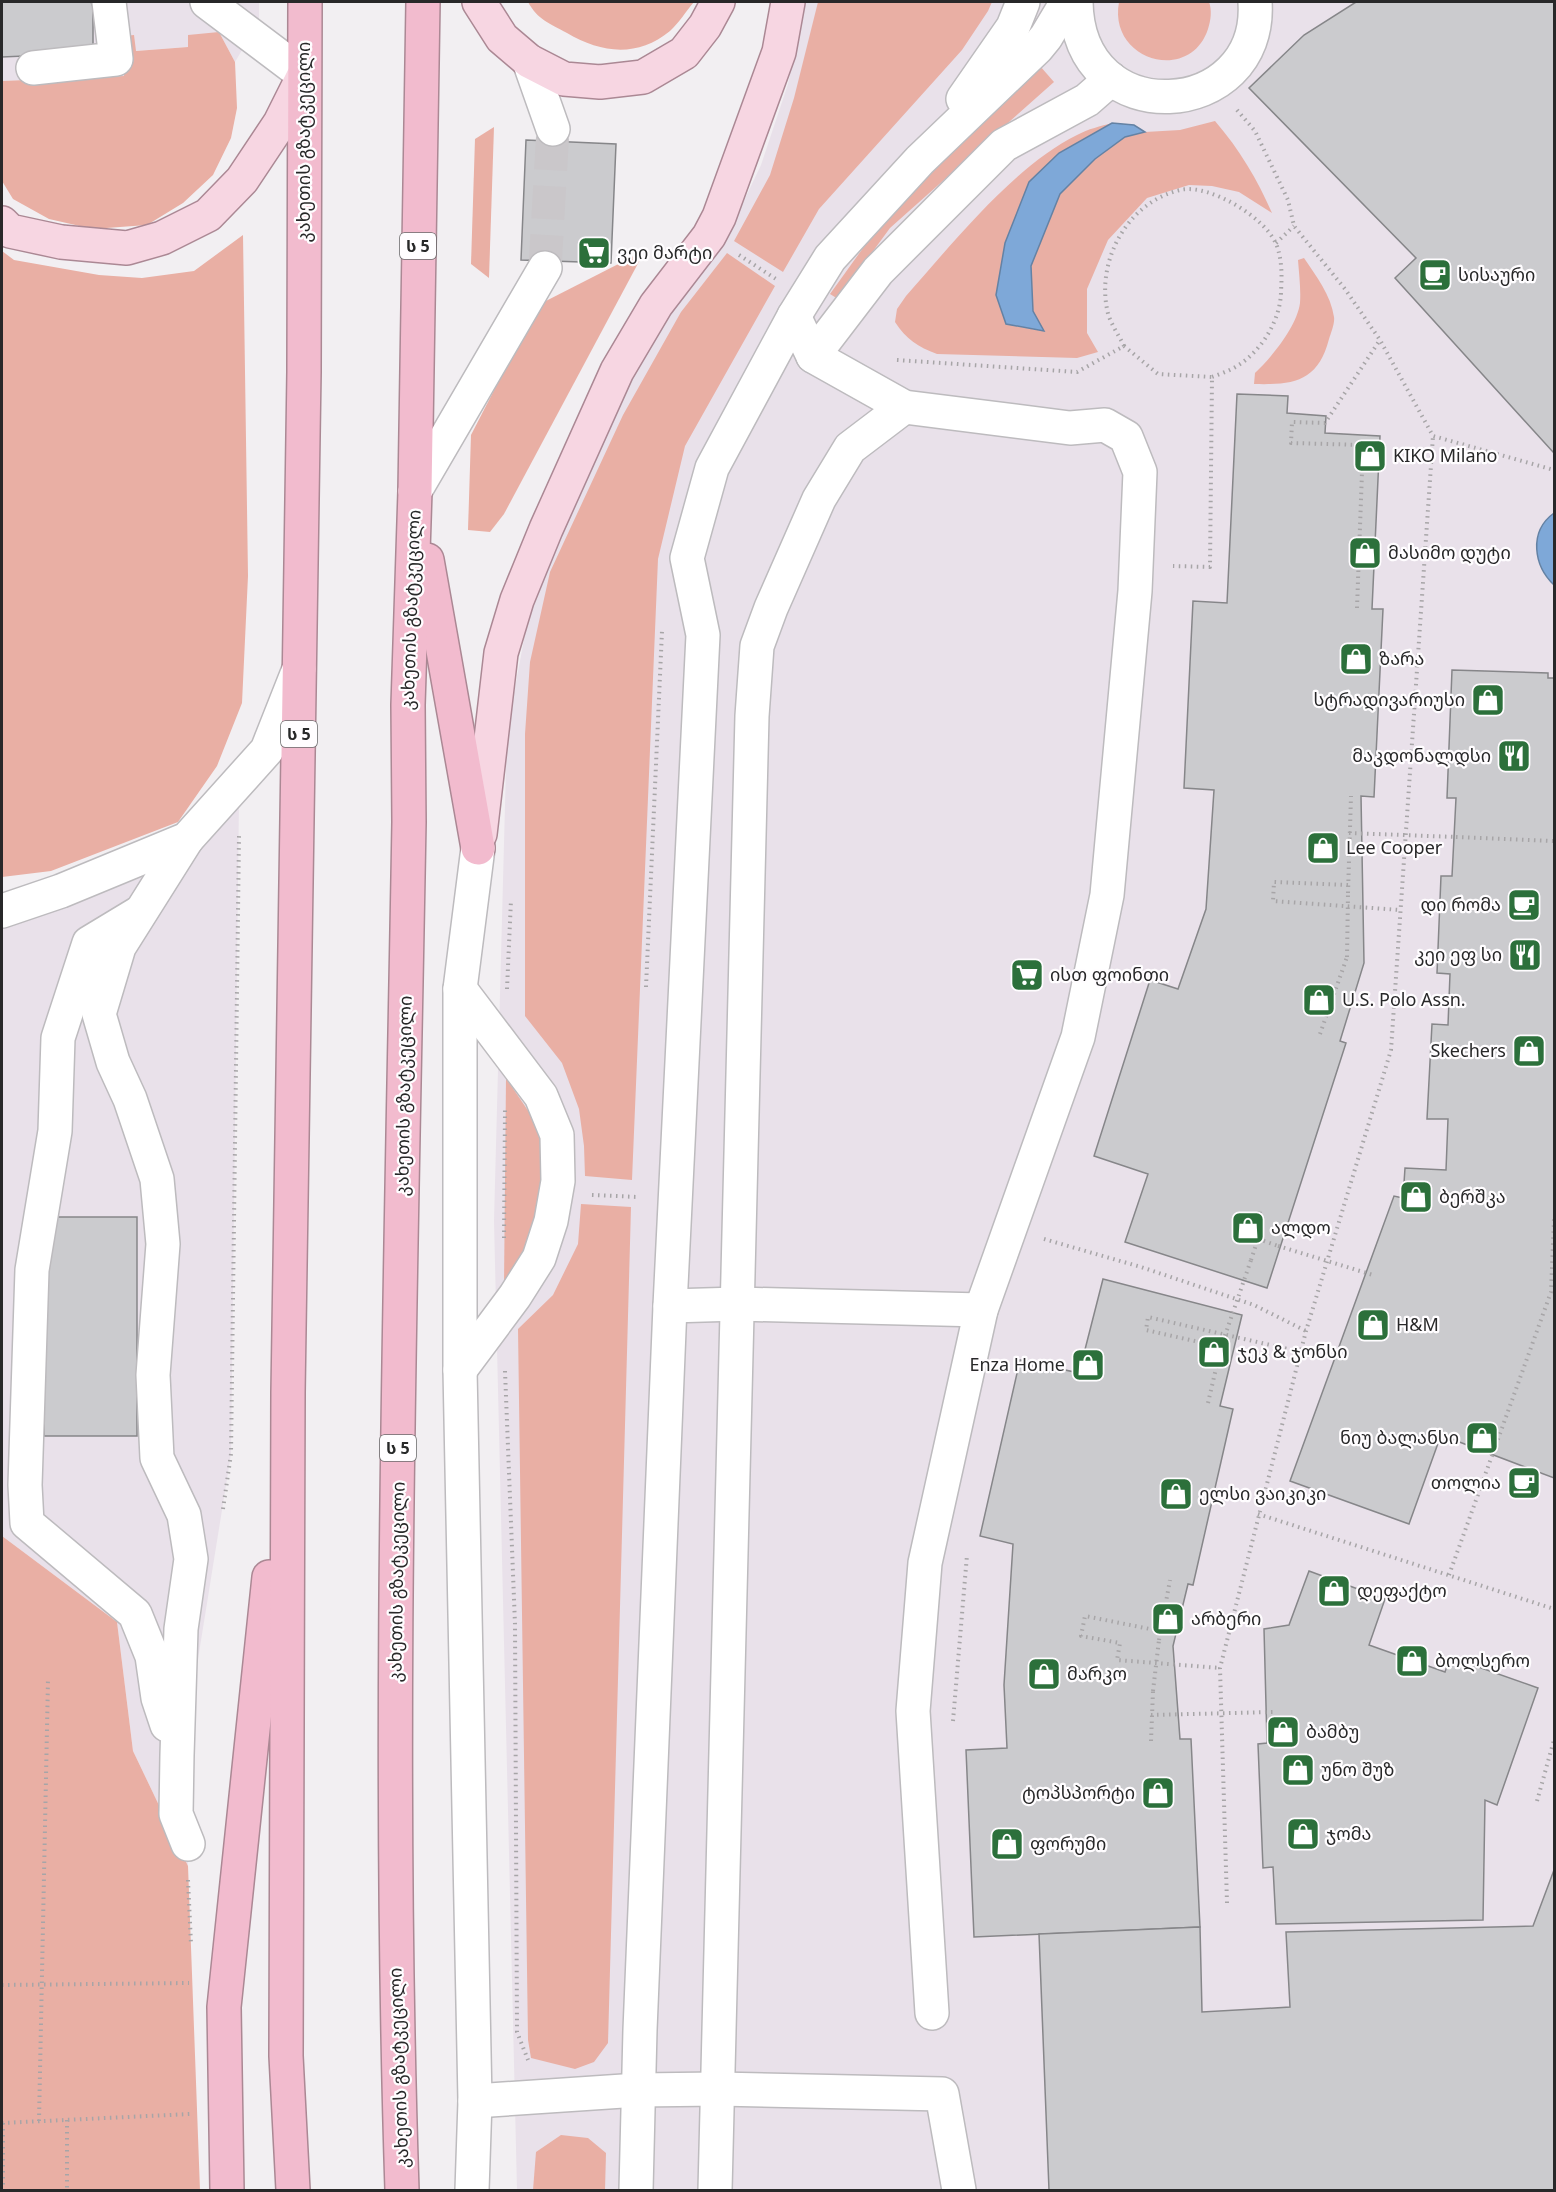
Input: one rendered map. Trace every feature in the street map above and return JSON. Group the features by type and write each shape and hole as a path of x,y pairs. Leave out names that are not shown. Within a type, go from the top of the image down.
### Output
{"highway":[{"name":"კახეთის გზატკეცილი","path":"293,2190 286,2056 288,1393 304,372 305,2"},
{"name":"კახეთის გზატკეცილი","path":"402,2190 396,2004 395,1707 409,822 408,705 415,490 423,2"},
{"path":"415,490 478,848"},
{"path":"227,2190 225,2007 288,1393"}],"main road":[{"path":"479,2 502,38 529,61 564,79 600,82 643,77 684,53 705,26 718,2"},
{"path":"478,848 501,653 517,600 546,529 617,371 656,305 710,236 719,217 779,52 788,2"},
{"path":"2,223 10,231 61,242 127,248 162,238 208,215 242,180 280,123 304,75"}],"street":[{"path":"33,68 116,59 109,2"},
{"path":"207,2 304,75"},
{"path":"920,160 1013,27 1023,2"},
{"path":"636,2190 638,2090 670,1305 703,635 687,558 712,468 794,316 830,258 920,160 1037,48 1066,2"},
{"path":"1076,2 1079,31 1091,58 1111,79 1133,92 1158,98 1184,96 1208,87 1232,69 1248,45 1256,16 1256,2"},
{"path":"529,61 553,129"},
{"path":"813,356 878,271 1004,145 1087,100 1111,79"},
{"path":"415,490 545,268"},
{"path":"794,316 813,356 904,407 1070,428 1105,425 1126,437 1140,472 1135,591 1107,894 1078,1037 981,1310 925,1563 914,1700 932,2013"},
{"path":"715,2190 752,716 757,646 771,608 819,499 849,448 904,407"},
{"path":"188,1844 176,1814 181,1629 191,1559 184,1515 157,1458 153,1375 162,1233 156,1179 130,1099 113,1062 99,1014 119,947 187,839 267,750 300,664"},
{"path":"2,911 61,891 187,839"},
{"path":"472,2190 475,2101 460,1370 460,989 478,848"},
{"path":"143,910 89,943 58,1038 55,1131 32,1270 25,1485 14,1523 135,1614 152,1656 158,1698 177,1755"},
{"path":"460,989 541,1096 557,1135 558,1181 551,1221 539,1258 460,1370"},
{"path":"670,1305 738,1304 981,1310"},
{"path":"475,2101 638,2090 718,2089 942,2094 959,2190"}],"path":[{"path":"1227,1904 1220,1668 1306,1331 1390,1050 1433,436 1380,340 1345,290 1294,226 1288,200 1255,131 1238,111"},
{"path":"1124,346 1107,310 1105,272 1119,234 1145,205 1181,189 1209,193 1236,204 1258,221 1276,243 1282,264 1281,304 1265,340 1238,365 1212,377"},
{"path":"1276,243 1294,226"},
{"path":"734,251 781,282"},
{"path":"1357,608 1363,445 1291,443 1292,422 1325,423 1380,340"},
{"path":"1433,436 1554,470"},
{"path":"222,1511 231,1454 240,782"},
{"path":"1320,1034 1347,957 1351,796"},
{"path":"1350,833 1554,841"},
{"path":"1348,885 1274,882 1273,901 1400,910"},
{"path":"504,1249 506,1048 512,893"},
{"path":"1208,1403 1221,1347 1258,1239 1260,1209"},
{"path":"1449,1575 1551,1292 1554,1219"},
{"path":"1039,1238 1254,1305 1306,1331"},
{"path":"1258,1239 1373,1275"},
{"path":"504,1310 515,1624 517,2032 528,2060 537,2066"},
{"path":"1221,1347 1146,1330 1148,1317 1301,1352"},
{"path":"1258,1514 1554,1609"},
{"path":"1151,1741 1153,1691 1160,1631 1170,1580"},
{"path":"1160,1631 1085,1616 1081,1636 1120,1644 1117,1660 1220,1668"},
{"path":"39,2121 48,1679"},
{"path":"1152,1715 1273,1712"},
{"path":"1537,1801 1554,1740"},
{"path":"188,1844 191,1948"},
{"path":"2,1985 192,1983"},
{"path":"3,2190 2,2123 197,2114"},
{"path":"67,2120 68,2190"}],"shaded area":[{"path":"2,2 259,2 259,21 235,62 219,32 188,47 135,51 133,35 122,36 124,76 2,81"},
{"path":"528,2 694,2 673,28 657,40 645,46 619,50 580,40 544,20"},
{"name":"ისთ ფოინთი","path":"805,2 1554,2 1554,2190 517,2190 494,1221 507,730 535,581 609,413 673,301 729,232 761,165 788,84"},
{"path":"818,2 992,2 962,50 819,209 783,272 734,241 770,175 794,98"},
{"path":"1119,2 1209,2 1211,12 1209,26 1199,46 1185,56 1169,60 1153,58 1138,51 1126,39 1119,22"},
{"path":"219,32 235,62 237,108 231,138 213,175 183,203 147,225 93,229 49,219 13,199 2,181 2,81 124,76 122,36 134,35 136,51 188,47 188,35"},
{"path":"1040,66 1054,82 890,228 838,299 830,294 881,223"},
{"path":"1215,121 1247,165 1272,213 1239,192 1212,186 1189,185 1147,198 1108,240 1087,289 1087,333 1098,352 1077,358 937,354 913,342 895,322 897,309 906,296 964,230 1008,186 1053,149 1081,133 1112,123 1059,153 1005,243 996,295 1006,324 1043,331 1033,311 1031,266 1060,194 1095,159 1125,137 1145,132 1180,130"},
{"path":"494,127 489,278 471,264 475,139"},
{"path":"243,235 248,576 242,703 217,766 178,822 51,871 2,877 2,251 14,260 99,275 142,278 194,271"},
{"path":"727,253 775,286 685,446 658,559 632,1180 585,1176 579,1109 562,1063 525,1016 525,734 530,662 550,572 623,415 681,312"},
{"path":"638,254 642,256 504,514 490,532 468,530 471,435 538,305"},
{"path":"1304,258 1330,301 1334,317 1332,331 1324,353 1311,372 1302,378 1292,382 1254,384 1255,373 1283,341 1298,312 1300,282 1298,260"},
{"path":"239,800 231,1454 189,1715 188,1866 133,1751 117,1622 2,1536 2,929 194,858"},
{"path":"506,1078 531,1115 544,1151 542,1212 532,1244 504,1285"},
{"path":"581,1204 631,1207 608,2043 594,2062 575,2069 531,2058 528,2040 518,1329 553,1295 578,1244"},
{"path":"2,1536 117,1622 133,1751 188,1866 200,2190 2,2190"},
{"path":"561,2135 588,2138 606,2153 605,2190 533,2190 536,2152"}],"water":[{"path":"1112,123 1134,125 1145,132 1125,137 1095,159 1060,194 1031,266 1033,311 1044,331 1006,324 996,295 1005,243 1029,182 1059,153"},
{"path":"1554,513 1554,585 1538,559 1537,539 1540,530"}],"building":[{"path":"2,2 91,2 93,7 93,53 2,57"},
{"path":"1356,2 1554,2 1553,452 1395,278 1416,258 1249,88 1304,35"},
{"path":"526,140 616,144 611,263 521,260"},
{"path":"1237,394 1288,396 1287,413 1326,416 1325,433 1380,436 1372,609 1383,609 1374,797 1361,796 1364,963 1340,1041 1346,1043 1267,1288 1125,1242 1148,1174 1094,1156 1150,980 1178,989 1206,909 1214,790 1184,788 1193,601 1227,603"},
{"path":"1452,670 1548,673 1548,678 1554,678 1554,1478 1441,1435 1409,1524 1290,1481 1394,1196 1403,1198 1405,1168 1446,1170 1448,1119 1427,1119 1432,1024 1448,1025 1450,974 1437,973 1441,876 1452,876 1456,798 1447,798"},
{"path":"45,1217 137,1217 137,1436 44,1436"},
{"path":"1103,1279 1242,1315 1220,1406 1233,1409 1193,1585 1188,1584 1173,1646 1180,1739 1191,1739 1200,1927 974,1937 966,1750 1007,1748 1004,1685 1013,1544 980,1536 1020,1360 1079,1373"},
{"path":"1309,1571 1385,1599 1369,1645 1445,1672 1450,1657 1538,1688 1497,1805 1485,1800 1483,1920 1276,1924 1273,1867 1263,1868 1258,1744 1267,1743 1264,1629 1289,1625"},
{"path":"1554,1870 1554,2190 1049,2190 1039,1934 1200,1927 1202,2012 1290,2007 1286,1932 1533,1926"}],"tunnel":[{"path":"545,268 553,129"}],"place":[{"name":"ვეი მარტი","path":"594,253"},
{"name":"სისაური","path":"1435,275"},
{"name":"KIKO Milano","path":"1370,456"},
{"name":"მასიმო დუტი","path":"1365,553"},
{"name":"ზარა","path":"1356,659"},
{"name":"სტრადივარიუსი","path":"1488,700"},
{"name":"მაკდონალდსი","path":"1514,756"},
{"name":"Lee Cooper","path":"1323,848"},
{"name":"დი რომა","path":"1524,905"},
{"name":"კეი ეფ სი","path":"1525,955"},
{"name":"ისთ ფოინთი","path":"1027,975"},
{"name":"U.S. Polo Assn.","path":"1319,1000"},
{"name":"Skechers","path":"1529,1051"},
{"name":"ბერშკა","path":"1416,1197"},
{"name":"ალდო","path":"1248,1228"},
{"name":"H&M","path":"1373,1325"},
{"name":"ჯეკ & ჯონსი","path":"1214,1352"},
{"name":"Enza Home","path":"1088,1365"},
{"name":"ნიუ ბალანსი","path":"1482,1438"},
{"name":"თოლია","path":"1524,1483"},
{"name":"ელსი ვაიკიკი","path":"1176,1494"},
{"name":"დეფაქტო","path":"1334,1591"},
{"name":"არბერი","path":"1168,1619"},
{"name":"ბოლსერო","path":"1412,1661"},
{"name":"მარკო","path":"1044,1674"},
{"name":"ბამბუ","path":"1283,1732"},
{"name":"უნო შუზ","path":"1298,1770"},
{"name":"ტოპსპორტი","path":"1158,1793"},
{"name":"ჯომა","path":"1303,1834"},
{"name":"ფორუმი","path":"1007,1844"}]}
